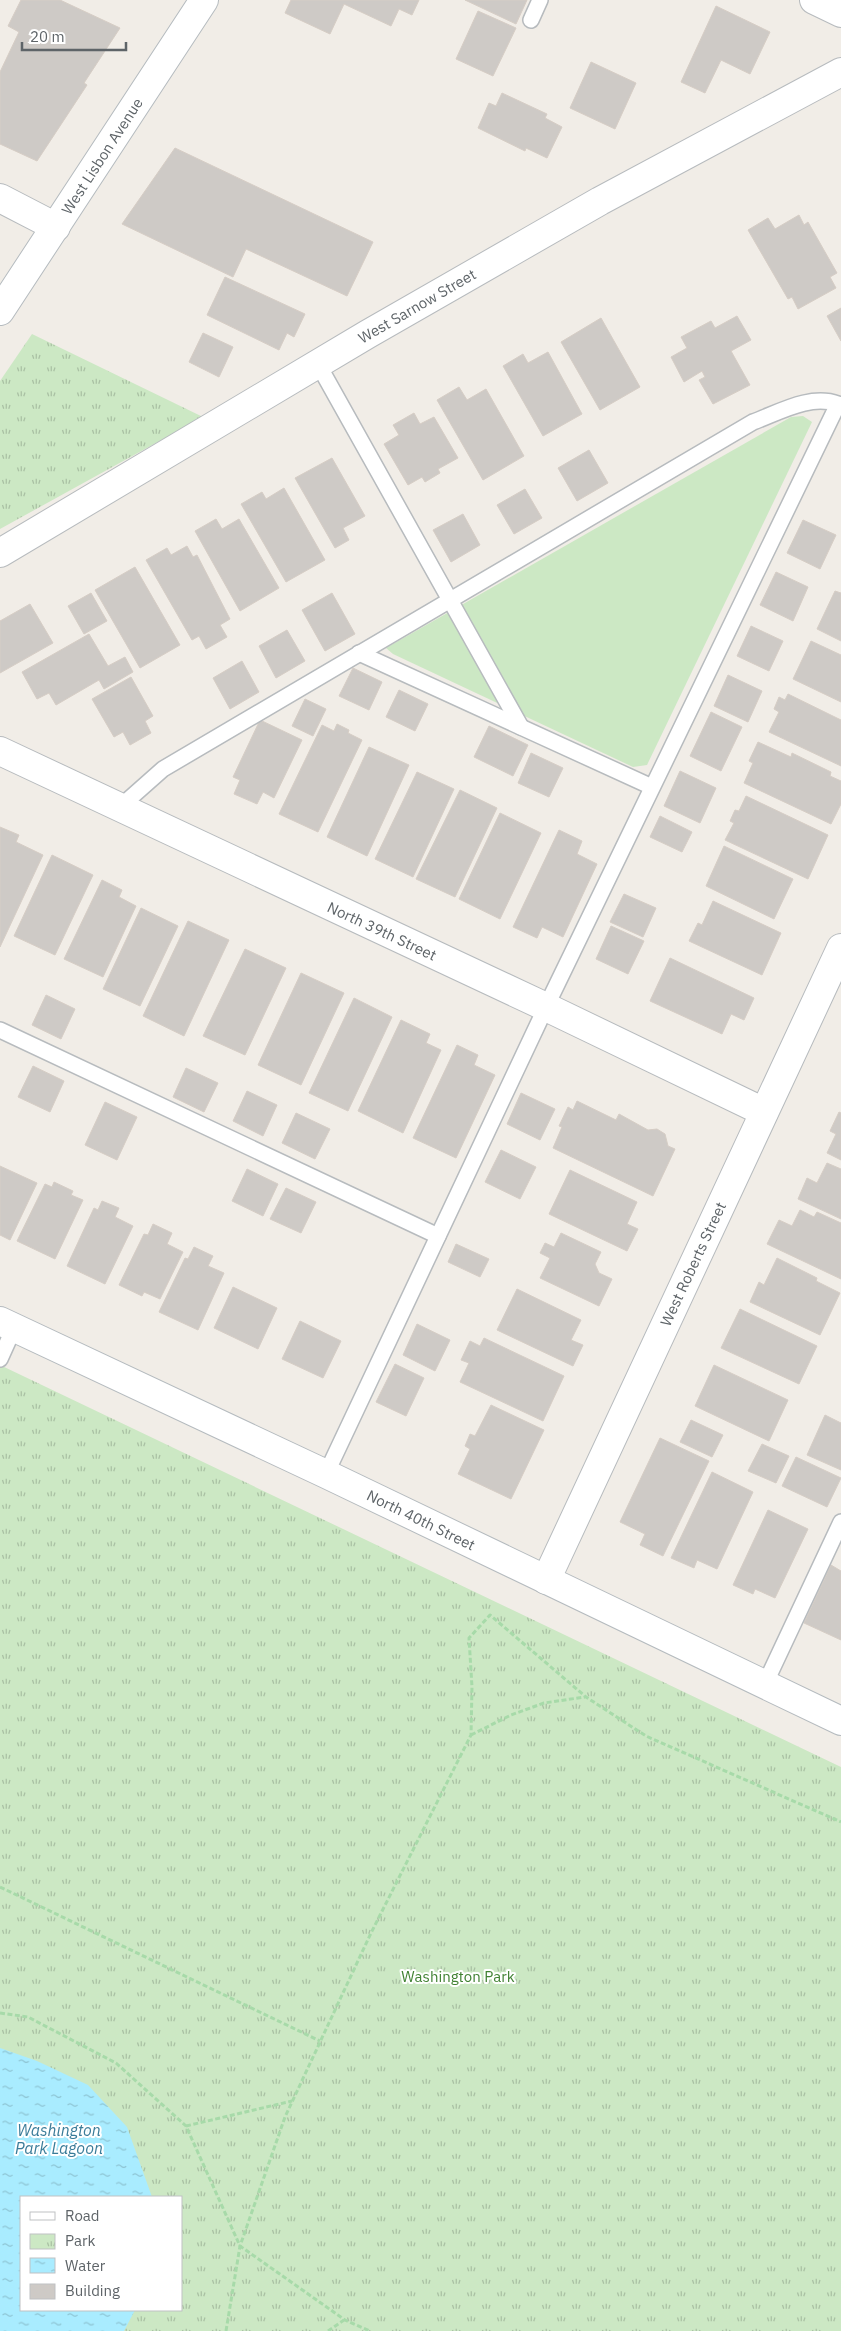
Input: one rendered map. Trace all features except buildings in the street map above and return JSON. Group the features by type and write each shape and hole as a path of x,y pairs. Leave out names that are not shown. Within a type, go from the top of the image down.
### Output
{"street":[{"name":"West Lisbon Avenue","path":"0,311 204,0"},
{"path":"814,0 841,13"},
{"name":"West Sarnow Street","path":"0,553 318,364 600,201 841,72"},
{"path":"0,198 56,227"},
{"name":"North 39th Street","path":"0,752 546,1007 764,1112"},
{"name":"West Roberts Street","path":"546,1580 841,948"},
{"name":"North 40th Street","path":"7,1325 326,1474 841,1721"}],"lane":[{"path":"531,20 540,0"},
{"path":"318,364 521,727"},
{"path":"119,808 163,769 753,422 808,402 825,399 838,404 546,1007 326,1474"},
{"path":"359,653 652,787"},
{"path":"0,1030 438,1236"},
{"path":"0,1359 7,1325"},
{"path":"765,1684 841,1522"}],"path":[{"path":"226,2331 240,2246 292,2102 371,1933 471,1735 470,1638 490,1615 586,1697 646,1736 841,1822"},
{"path":"471,1735 511,1715 544,1703 586,1697"},
{"path":"0,1887 320,2041"},
{"path":"0,2013 28,2017 116,2063 186,2126 240,2246 345,2320 370,2331"},
{"path":"186,2126 292,2102"},
{"path":"328,2331 345,2320"}],"green space":[{"path":"32,334 203,417 0,529 0,381"},
{"path":"803,416 812,422 647,765 633,767 393,654 386,648 791,417"},
{"name":"Washington Park","path":"0,1365 841,1767 841,2331 0,2331"}],"water":[{"name":"Washington Park Lagoon","path":"0,2048 37,2061 88,2085 127,2127 152,2196 20,2196 20,2311 134,2311 124,2331 0,2331"}]}
